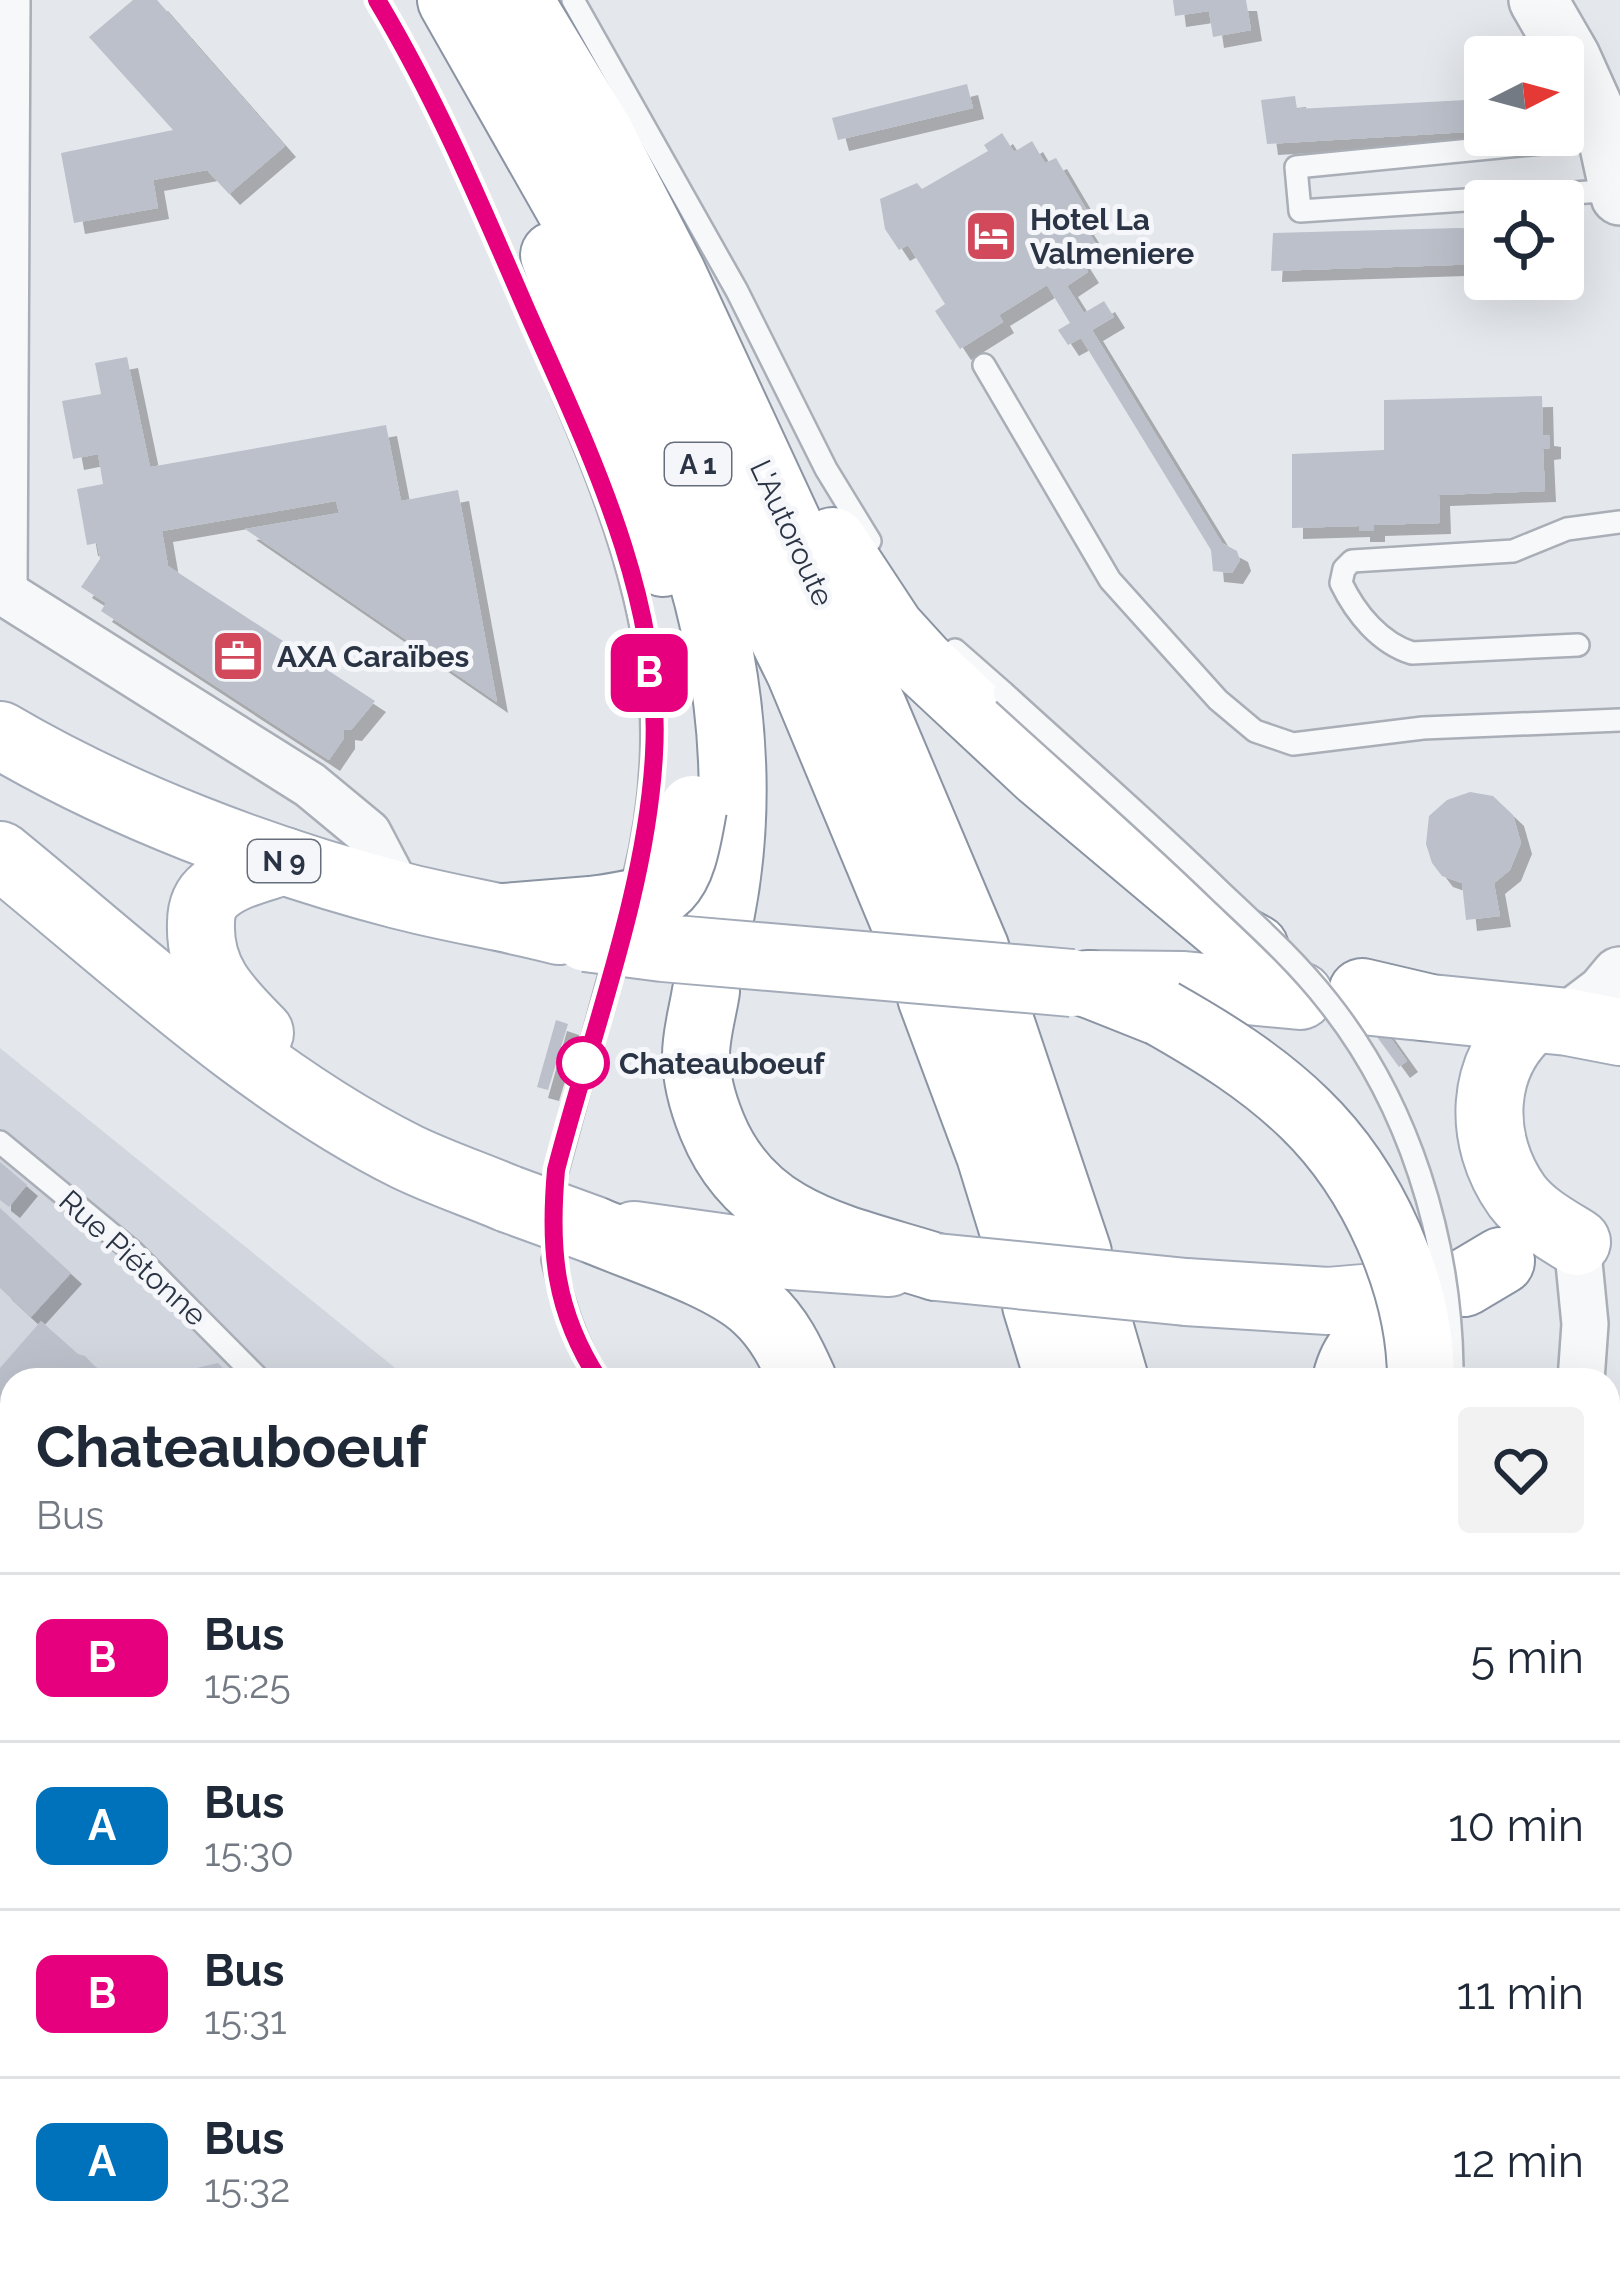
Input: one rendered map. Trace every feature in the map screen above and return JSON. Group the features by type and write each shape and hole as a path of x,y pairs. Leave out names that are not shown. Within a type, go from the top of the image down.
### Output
{"main road":[{"path":"427,0 667,477 694,547 724,675 730,754 730,820 721,913"},
{"name":"L'Autoroute","path":"451,0 584,234 953,973"},
{"name":"L'Autoroute","path":"519,0 599,132 673,275 874,709 953,973 1057,1279 1108,1368"},
{"path":"554,255 659,546 683,653 692,733 693,808 684,854 665,889 605,926"},
{"path":"673,275 891,629 1041,774 1235,937 1255,948"},
{"name":"N 9","path":"0,734 78,777 284,861 401,896 504,917 605,926"},
{"path":"0,855 239,1049 351,1125 409,1158 533,1184 574,1245 736,1291 786,1342 798,1368"},
{"path":"284,861 212,892 201,913 204,960 211,979 228,1000 351,1125"},
{"path":"605,926 804,959 1081,984 1184,985 1365,1000 1574,1024"},
{"path":"1081,984 1162,1012 1230,1052 1308,1116 1377,1216 1412,1301 1401,1333"},
{"path":"706,991 696,1053 700,1090 725,1157 744,1182 759,1197 832,1235 936,1267"},
{"path":"1574,1024 1503,1050 1492,1078 1489,1115 1496,1153 1518,1196 1540,1218 1598,1240"},
{"path":"1475,1272 1598,1240"},
{"path":"574,1245 778,1255 1186,1292 1328,1300 1401,1333"},
{"name":"L'Autoroute","path":"1057,1279 1059,1368"},
{"path":"1349,1368 1351,1358 1367,1341 1401,1333"}],"street":[{"path":"7,0 2,591 310,785 368,833 401,896"},
{"path":"1538,0 1571,57 1615,174"},
{"path":"1574,1024 1620,976"},
{"path":"1582,1368 1598,1240"}],"lane":[{"path":"377,0 460,153 586,442 635,585 651,681 655,750 647,828 605,926 533,1184"},
{"path":"573,0 737,291 826,469 888,569"},
{"path":"1295,167 1615,174 1300,211 1295,167"},
{"path":"984,365 1110,580 1218,700 1255,731 1293,744 1423,728 1620,720"},
{"path":"1578,645 1412,653 1389,646 1349,600 1340,583 1344,569 1352,561 1513,551 1567,529 1620,522"},
{"path":"947,643 1294,962 1330,1004 1365,1056 1400,1125 1431,1211 1444,1268 1451,1368"},
{"name":"Rue Piétonne","path":"0,1142 132,1251 248,1368"},
{"path":"574,1245 563,1307 592,1368"}],"shaded area":[{"path":"0,1048 395,1368 0,1368"}],"building":[{"path":"133,0 157,0 285,146 229,194 207,170 153,180 158,208 74,223 61,153 173,130 89,37"},
{"path":"1173,0 1246,0 1251,30 1213,37 1209,11 1175,16"},
{"path":"967,84 973,108 838,140 832,118"},
{"path":"1295,96 1297,109 1464,100 1464,132 1267,144 1261,100"},
{"name":"Hotel La Valmeniere","path":"1002,133 1014,152 1032,141 1045,163 1056,158 1092,219 1083,224 1096,244 1078,256 1088,272 1067,286 1084,313 1104,301 1114,317 1092,330 1222,543 1237,551 1240,560 1232,573 1213,571 1211,550 1081,338 1068,345 1058,330 1070,323 1047,285 999,315 1003,322 960,349 935,311 945,304 908,245 899,250 885,229 880,199 917,183 922,189 988,151 984,145"},
{"path":"1464,228 1464,265 1271,271 1273,233"},
{"path":"127,357 150,467 386,425 401,501 458,490 497,702 245,529 339,513 336,501 162,531 168,566 375,701 351,730 344,729 344,738 329,760 101,611 106,603 81,587 100,559 97,543 87,545 77,489 103,484 98,454 73,459 62,401 101,394 95,363"},
{"path":"1542,396 1543,435 1550,436 1550,448 1543,449 1545,491 1439,495 1440,523 1374,525 1374,531 1359,531 1359,526 1292,528 1292,454 1384,450 1384,400"},
{"path":"1470,792 1493,796 1513,815 1521,843 1510,870 1494,883 1500,916 1466,920 1462,883 1442,876 1426,844 1429,816 1447,800"},
{"path":"1367,1005 1407,1061 1399,1067 1358,1011"},
{"path":"556,1020 568,1024 548,1090 537,1087"},
{"path":"0,1162 27,1185 9,1207 0,1200"},
{"path":"0,1208 71,1273 31,1317 0,1288"},
{"path":"41,1321 96,1368 0,1368"}],"bus line":[{"name":"B","path":"377,0 460,153 586,442 635,585 646,649 655,750 647,828 556,1170 551,1225 563,1307 592,1368"}],"place":[{"name":"Hotel La Valmeniere","path":"991,236"},
{"name":"AXA Caraïbes","path":"238,656"},
{"name":"Chateauboeuf","path":"583,1063"}]}
